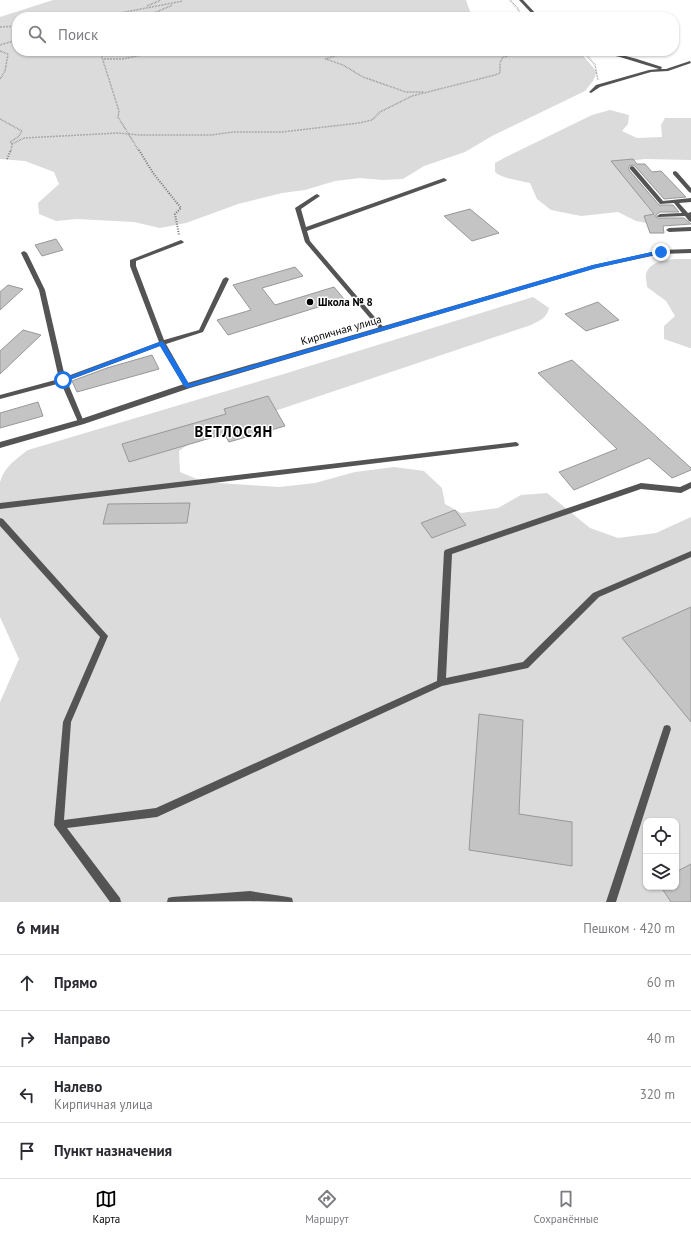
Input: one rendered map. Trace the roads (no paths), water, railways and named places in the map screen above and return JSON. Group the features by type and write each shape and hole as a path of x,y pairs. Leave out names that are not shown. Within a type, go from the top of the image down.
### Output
{"street":[{"name":"Кирпичная улица","path":"0,445 81,422 187,386 595,266 661,252 691,251"}],"lane":[{"path":"521,0 532,12"},
{"path":"621,56 666,70"},
{"path":"591,92 598,86 652,71 666,70 690,62"},
{"path":"632,168 662,203 691,200"},
{"path":"675,173 691,191"},
{"path":"304,230 444,180"},
{"path":"317,196 298,208 307,241 382,329"},
{"path":"676,202 689,214 691,220"},
{"path":"660,216 689,214"},
{"path":"669,230 691,229"},
{"path":"180,242 133,260 132,266 162,343 187,386"},
{"path":"24,253 42,290 63,380 81,422"},
{"path":"0,398 63,380 162,343 201,331 226,279"},
{"path":"0,506 516,444"},
{"path":"441,683 448,552 641,486 681,490 691,485"},
{"path":"0,521 104,636 67,722 59,825 116,902"},
{"path":"59,825 157,812 441,683 524,666 596,595 691,554"},
{"path":"611,902 667,729"},
{"path":"172,902 250,896 288,902"}],"place":[{"name":"Школа № 8","path":"310,302"}],"district":[{"name":"ВЕТЛОСЯН","path":"234,431"}]}
